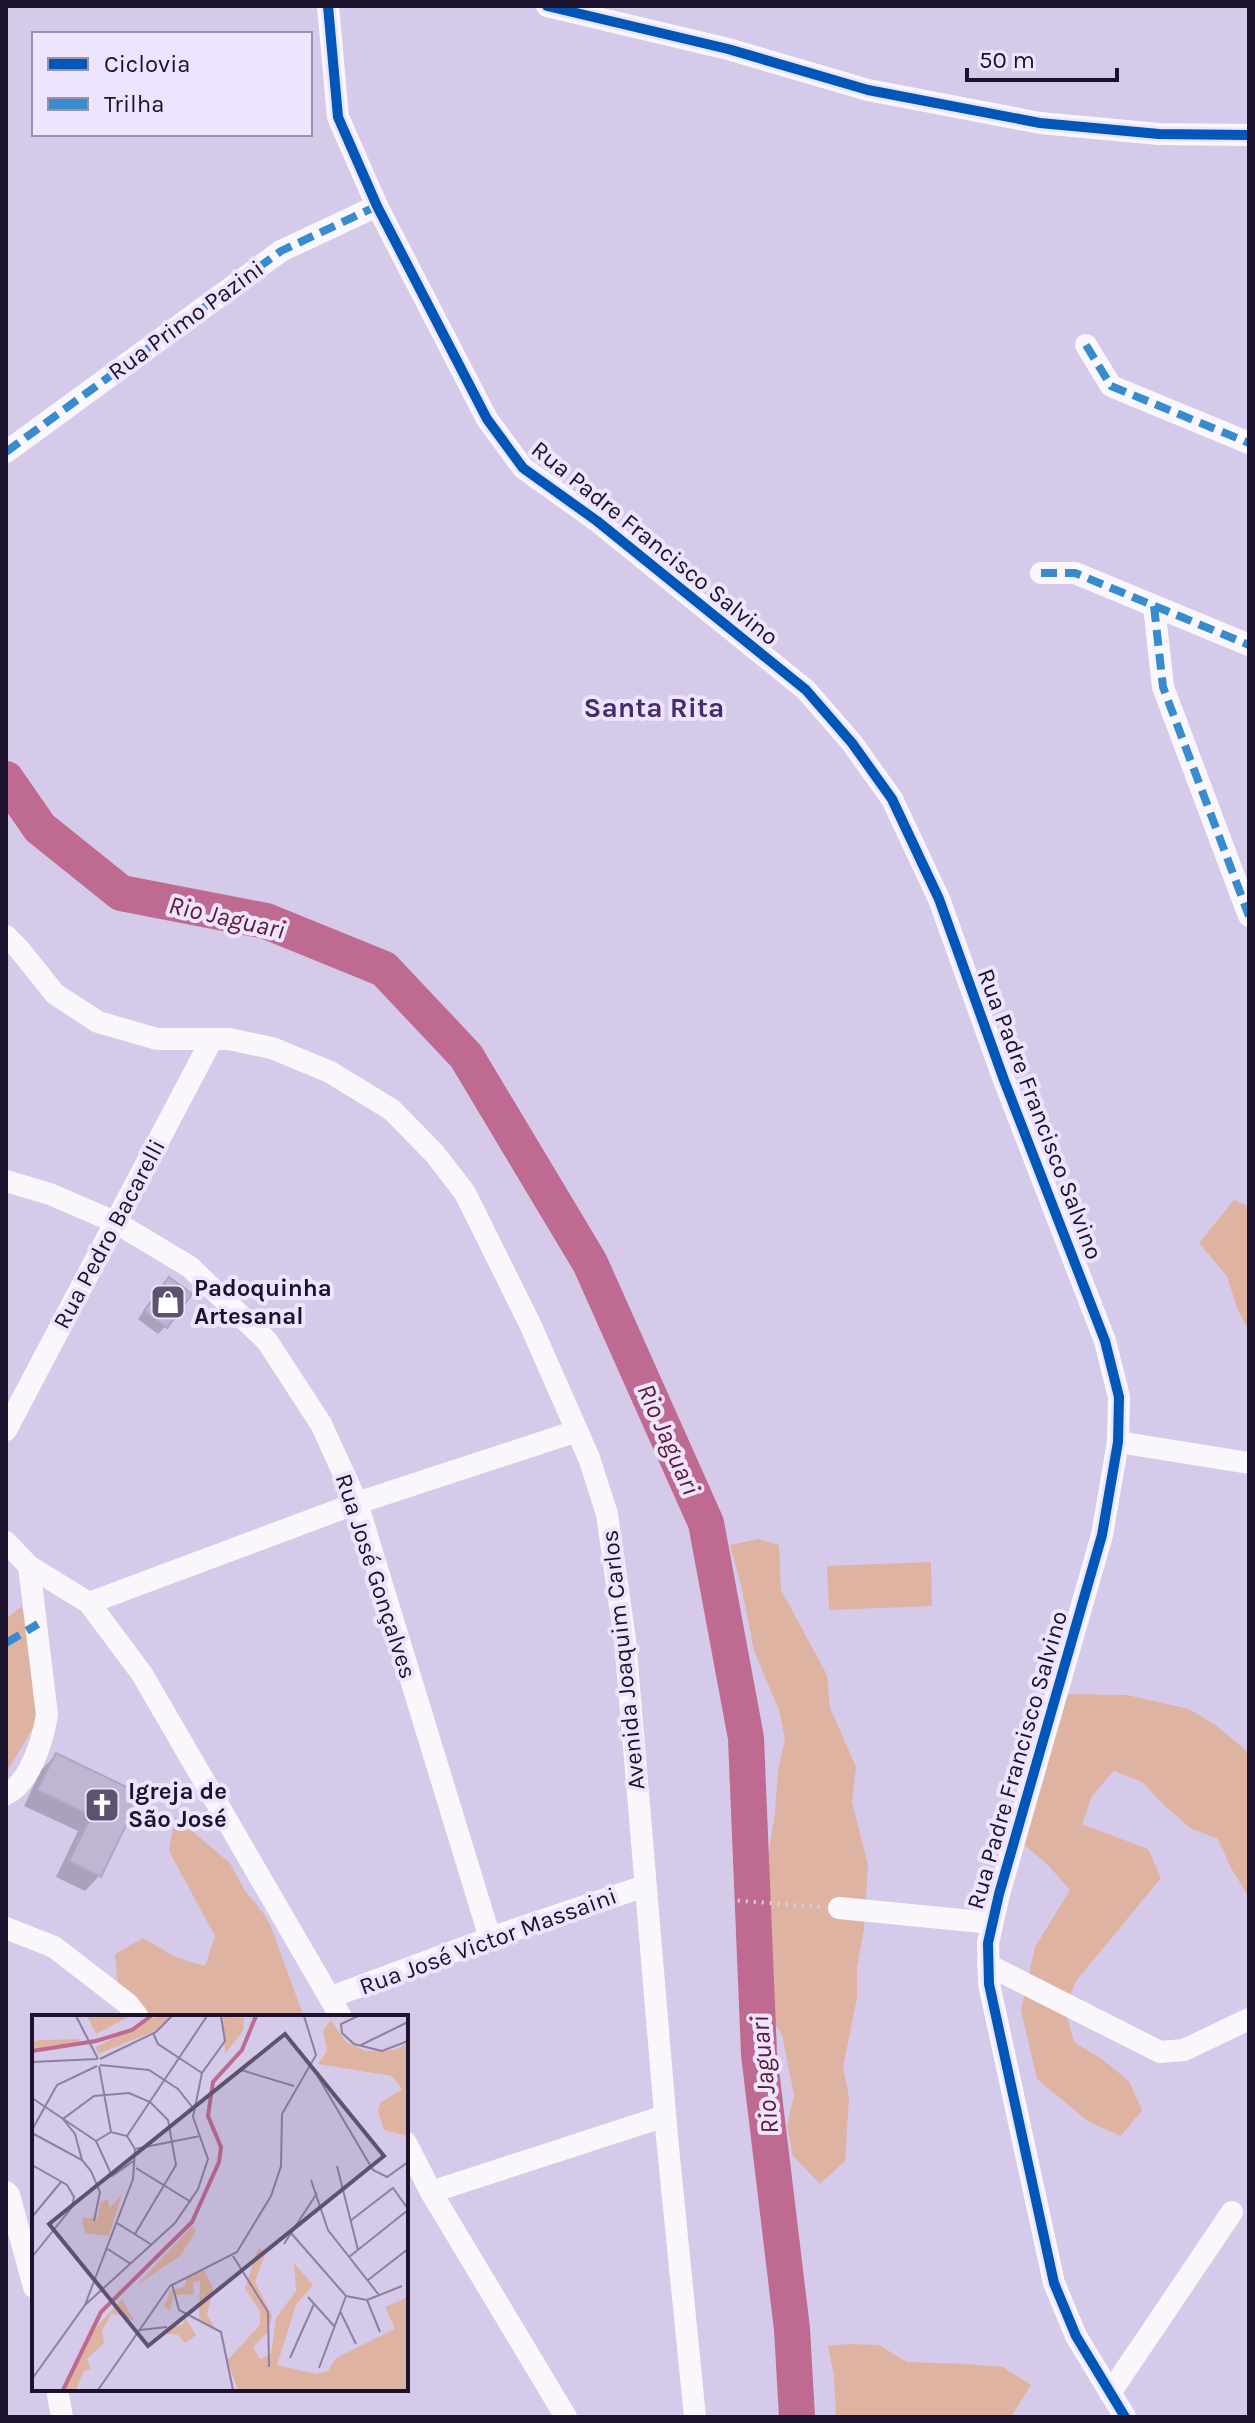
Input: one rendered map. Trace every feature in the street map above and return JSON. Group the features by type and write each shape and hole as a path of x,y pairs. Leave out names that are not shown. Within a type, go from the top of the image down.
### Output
{"street":[{"name":"Rua Padre Francisco Salvino","path":"328,6 338,117 377,206 487,419 523,468 597,521 806,690 852,743 892,799 939,899 1004,1080 1105,1341 1119,1397 1118,1442 1102,1535 999,1894 988,1943 988,1965 989,1984 1054,2283 1076,2336 1125,2417"},
{"path":"547,6 728,49 868,90 1040,123 1159,134 1249,135"},
{"name":"Rua Primo Pazini","path":"6,452 281,251 377,206"},
{"path":"1086,345 1111,386 1249,443"},
{"path":"1041,573 1075,573 1249,645"},
{"path":"1154,606 1163,687 1249,916"},
{"name":"Avenida Joaquim Carlos","path":"10,945 55,994 98,1022 157,1039 229,1039 272,1048 330,1072 392,1110 435,1154 465,1193 530,1324 589,1458 607,1514 625,1640 665,2116 695,2417"},
{"name":"Rua Pedro Bacarelli","path":"6,1430 212,1039"},
{"name":"Rua José Gonçalves","path":"6,1181 50,1194 115,1222 190,1267 267,1341 321,1424 357,1503 490,1938"},
{"path":"89,1603 357,1503 577,1431"},
{"path":"1118,1442 1249,1463"},
{"path":"6,1542 29,1566 89,1603 142,1674 336,2007"},
{"path":"6,1794 13,1791 27,1773 37,1753 47,1715 29,1566"},
{"name":"Rua José Victor Massaini","path":"336,2007 490,1938 645,1890"},
{"path":"839,1908 992,1923"},
{"path":"6,1928 54,1947 128,2004 136,2015"},
{"path":"988,1965 1160,2052 1184,2050 1249,2019"},
{"path":"431,2192 665,2116"},
{"path":"408,2147 431,2192 566,2417"},
{"path":"6,2192 32,2280"},
{"path":"1110,2393 1232,2212"},
{"path":"57,2391 62,2417"}],"path":[{"path":"45,1726 143,1737 176,1733"},
{"path":"645,1890 707,1899 839,1908"}],"shaded area":[{"path":"1234,1200 1249,1206 1249,1331 1237,1308 1227,1276 1199,1243"},
{"path":"758,1539 779,1545 781,1590 827,1675 830,1708 856,1767 852,1802 868,1865 864,1929 857,1967 857,1998 843,2067 849,2097 845,2161 820,2184 793,2156 787,2126 794,2095 782,2035 766,2009 771,1914 769,1850 778,1771 785,1740 779,1710 754,1651 730,1545"},
{"path":"931,1562 932,1606 829,1610 827,1566"},
{"path":"22,1606 39,1718 6,1773 6,1619"},
{"path":"1055,1694 1127,1695 1189,1709 1218,1727 1249,1753 1249,1897 1218,1839 1190,1828 1142,1782 1114,1771 1092,1796 1082,1824 1148,1849 1161,1878 1076,1981 1065,2009 1074,2042 1129,2081 1142,2110 1121,2136 1089,2122 1037,2079 1021,2010 1035,1947 1070,1890 1048,1865 1022,1843 1020,1779"},
{"path":"175,1817 230,1863 245,1891 271,1927 303,2015 140,2015 118,1987 115,1954 143,1938 175,1957 205,1966 215,1936 169,1851"},
{"path":"879,2345 907,2362 1003,2367 1031,2385 1011,2417 836,2417 834,2376 828,2346"}],"building":[{"name":"Padoquinha Artesanal","path":"169,1277 192,1294 167,1328 144,1311"},
{"name":"Igreja de São José","path":"56,1753 141,1794 101,1877 69,1861 91,1816 37,1790"}],"waterway":[{"name":"Rio Jaguari","path":"6,779 40,828 121,893 266,921 384,969 466,1056 590,1263 706,1523 746,1738 759,2054 792,2329 797,2417"}],"marked path":[{"path":"6,452 281,251 377,206"},
{"path":"1086,345 1111,386 1249,443"},
{"path":"1041,573 1075,573 1249,645"},
{"path":"1154,606 1163,687 1249,916"},
{"path":"6,1643 38,1624"}],"cycle path":[{"path":"328,6 338,117 377,206 487,419 523,468 597,521 806,690 852,743 892,799 939,899 1004,1080 1105,1341 1119,1397 1118,1442 1102,1535 999,1894 988,1943 989,1984 1054,2283 1076,2336 1125,2417"},
{"path":"547,6 728,49 868,90 1040,123 1159,134 1249,135"}],"place":[{"name":"Padoquinha Artesanal","path":"168,1302"},
{"name":"Igreja de São José","path":"102,1805"}],"district":[{"name":"Santa Rita","path":"654,707"}]}
